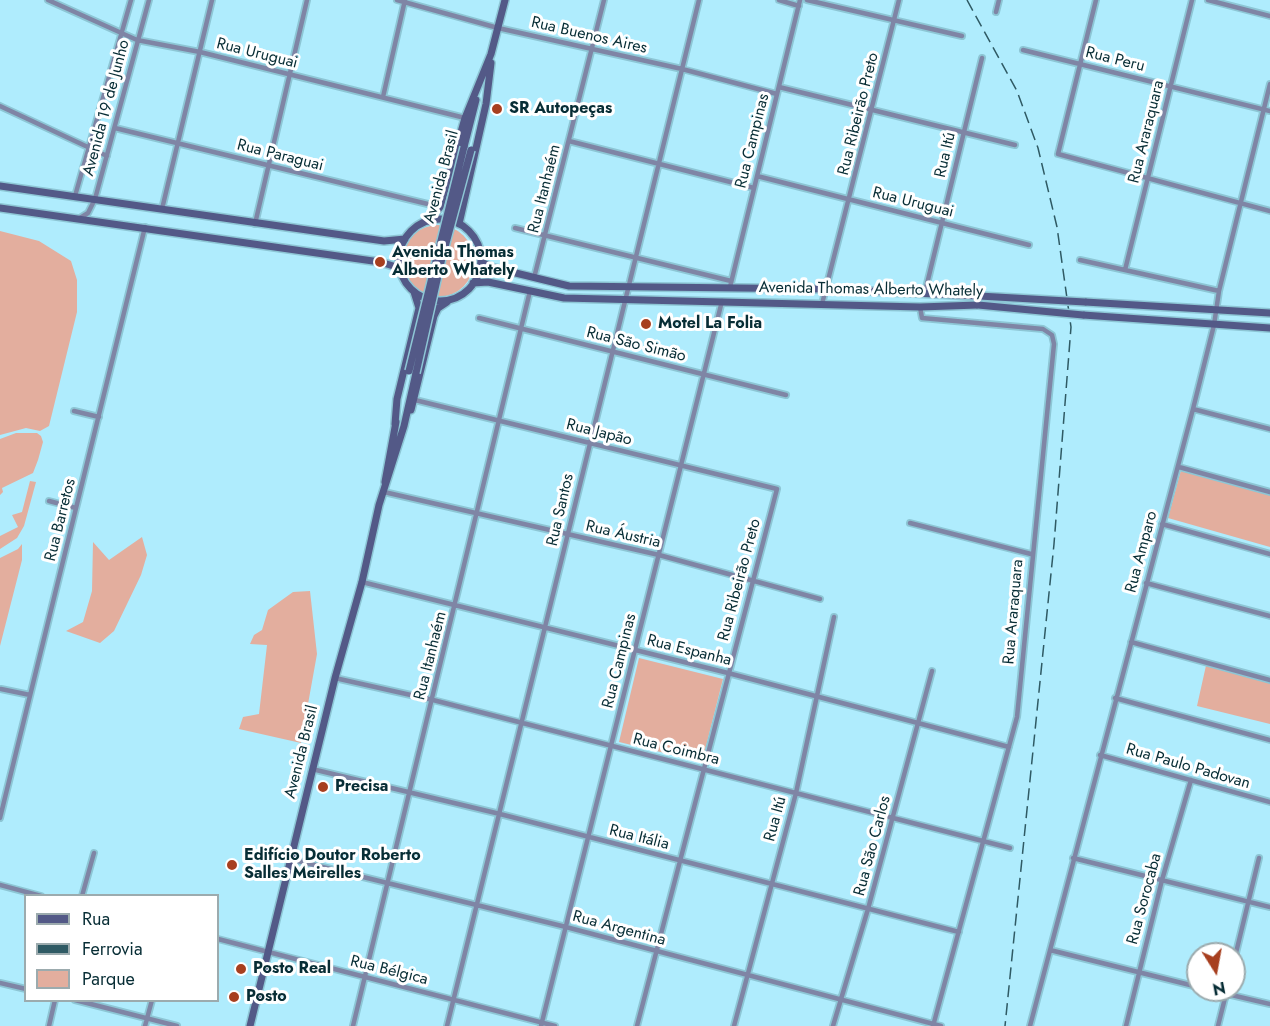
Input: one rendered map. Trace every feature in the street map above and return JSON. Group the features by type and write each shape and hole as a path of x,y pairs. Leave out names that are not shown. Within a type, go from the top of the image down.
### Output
{"main road":[{"name":"Avenida Brasil","path":"395,424 412,372 442,258 505,0"},
{"name":"Avenida Brasil","path":"429,221 440,207 465,118 485,78"},
{"name":"Avenida Brasil","path":"459,225 486,104 485,78"},
{"path":"0,186 384,241 405,238"},
{"path":"0,208 380,261 400,268"},
{"path":"449,220 459,225 475,240 481,262 474,284 455,298 434,301 414,292 403,277 400,268 399,258 405,238 429,221 449,220"},
{"name":"Avenida Thomas Alberto Whately","path":"481,262 490,267 569,286 730,284 925,292 1270,313"},
{"name":"Avenida Thomas Alberto Whately","path":"474,284 488,282 564,298 920,307 978,305 1270,328"},
{"name":"Avenida Brasil","path":"250,1026 384,488 397,399 418,308 414,292"},
{"name":"Avenida Brasil","path":"384,488 415,400 434,316 438,308 455,298"},
{"name":"Avenida Brasil","path":"404,426 412,372"}],"street":[{"name":"Rua Uruguai","path":"48,0 137,40 200,52 465,118"},
{"name":"Avenida 19 de Junho","path":"75,196 131,0"},
{"name":"Avenida 19 de Junho","path":"81,218 88,213 95,199 149,0"},
{"path":"162,209 212,0"},
{"path":"255,224 308,0"},
{"name":"Rua Buenos Aires","path":"397,0 498,28 682,69 777,94"},
{"name":"Rua Itanhaém","path":"534,278 604,0"},
{"name":"Rua Santos","path":"447,1026 699,0"},
{"path":"779,0 799,3"},
{"path":"807,0 962,36"},
{"name":"Rua Ribeirão Preto","path":"822,304 873,111 899,0"},
{"path":"996,12 999,0"},
{"path":"1096,0 1058,154 1270,211"},
{"name":"Rua Araraquara","path":"1125,270 1192,0"},
{"path":"1208,0 1270,16"},
{"path":"383,97 405,1"},
{"name":"Rua Campinas","path":"730,284 799,3"},
{"name":"Rua Peru","path":"1023,50 1270,111"},
{"name":"Rua Itú","path":"925,292 982,58"},
{"name":"Rua Amparo","path":"1030,1026 1072,858 1179,467 1270,84"},
{"path":"779,87 1015,145"},
{"path":"0,106 107,156"},
{"name":"Rua Paraguai","path":"115,128 440,207"},
{"path":"568,141 659,162 753,188"},
{"name":"Rua Uruguai","path":"757,176 1029,245"},
{"name":"Rua Barretos","path":"0,818 145,227"},
{"path":"515,228 636,256 730,284"},
{"path":"1080,260 1219,291"},
{"name":"Rua Itanhaém","path":"353,1026 457,604 476,513 530,291"},
{"name":"Rua Campinas","path":"541,1024 722,301"},
{"name":"Rua Araraquara","path":"920,307 922,318 1043,329 1052,335 1054,344 1031,554 1017,717 934,1025"},
{"name":"Rua São Simão","path":"479,318 786,395"},
{"name":"Rua Japão","path":"415,400 777,489"},
{"path":"1193,409 1270,429"},
{"path":"74,411 99,417"},
{"path":"1179,467 1270,492"},
{"name":"Rua Áustria","path":"384,488 476,513 659,555 820,599"},
{"name":"Rua Ribeirão Preto","path":"637,1026 777,489"},
{"path":"48,501 76,508"},
{"path":"910,523 1031,554"},
{"path":"1162,524 1270,554"},
{"name":"Rua Espanha","path":"362,582 636,649 1009,747"},
{"path":"1146,584 1270,616"},
{"name":"Rua Itú","path":"734,1026 796,793 834,617"},
{"path":"1131,642 1270,680"},
{"name":"Rua São Carlos","path":"833,1026 868,909 932,671"},
{"name":"Rua Coimbra","path":"335,678 433,700 1010,848"},
{"path":"1,688 30,695"},
{"path":"1115,698 1270,740"},
{"name":"Rua Paulo Padovan","path":"1100,755 1270,802"},
{"name":"Rua Itália","path":"312,770 500,814 959,932"},
{"name":"Rua Sorocaba","path":"1126,1026 1162,880 1191,780"},
{"path":"0,781 9,783"},
{"path":"83,894 94,853"},
{"name":"Rua Argentina","path":"290,858 566,927 941,1026"},
{"path":"1072,858 1270,907"},
{"path":"1239,942 1259,858"},
{"path":"0,885 34,894"},
{"name":"Rua Bélgica","path":"219,939 555,1026"},
{"path":"1050,950 1186,984"},
{"path":"0,983 24,989"},
{"path":"1246,997 1270,1004"},
{"path":"49,1026 55,1002"},
{"path":"83,1002 177,1026"},
{"path":"145,1026 151,1002"},
{"path":"1218,1026 1224,1002"}],"green space":[{"path":"438,225 458,231 468,241 474,261 468,281 458,291 438,297 418,291 408,281 402,261 408,241 418,231"},
{"path":"0,231 39,241 71,261 77,280 77,312 49,426 40,431 26,428 0,435"},
{"path":"16,433 37,433 43,442 33,473 2,488 3,492 0,495 0,439"},
{"path":"1181,470 1270,494 1270,547 1168,518"},
{"path":"30,481 36,482 24,526 17,538 0,549 0,536 18,527 12,515 22,512"},
{"path":"142,537 147,555 141,575 114,631 100,643 66,631 83,622 92,591 93,542 109,560"},
{"path":"22,544 22,560 0,646 0,558 18,549"},
{"path":"310,591 317,654 301,743 239,729 243,717 259,714 267,645 250,644 254,635 262,630 268,610 293,592"},
{"path":"639,658 723,679 702,762 619,742"},
{"path":"1207,661 1270,678 1270,724 1197,706"}],"railway":[{"path":"967,0 1017,91 1038,148 1057,227 1071,327 1054,544 1005,1026"}],"place":[{"name":"SR Autopeças","path":"497,109"},
{"name":"Avenida Thomas Alberto Whately","path":"380,262"},
{"name":"Motel La Folia","path":"646,324"},
{"name":"Precisa","path":"323,787"},
{"name":"Edifício Doutor Roberto Salles Meirelles","path":"232,865"},
{"name":"Posto Real","path":"241,969"},
{"name":"Posto","path":"234,997"}]}
